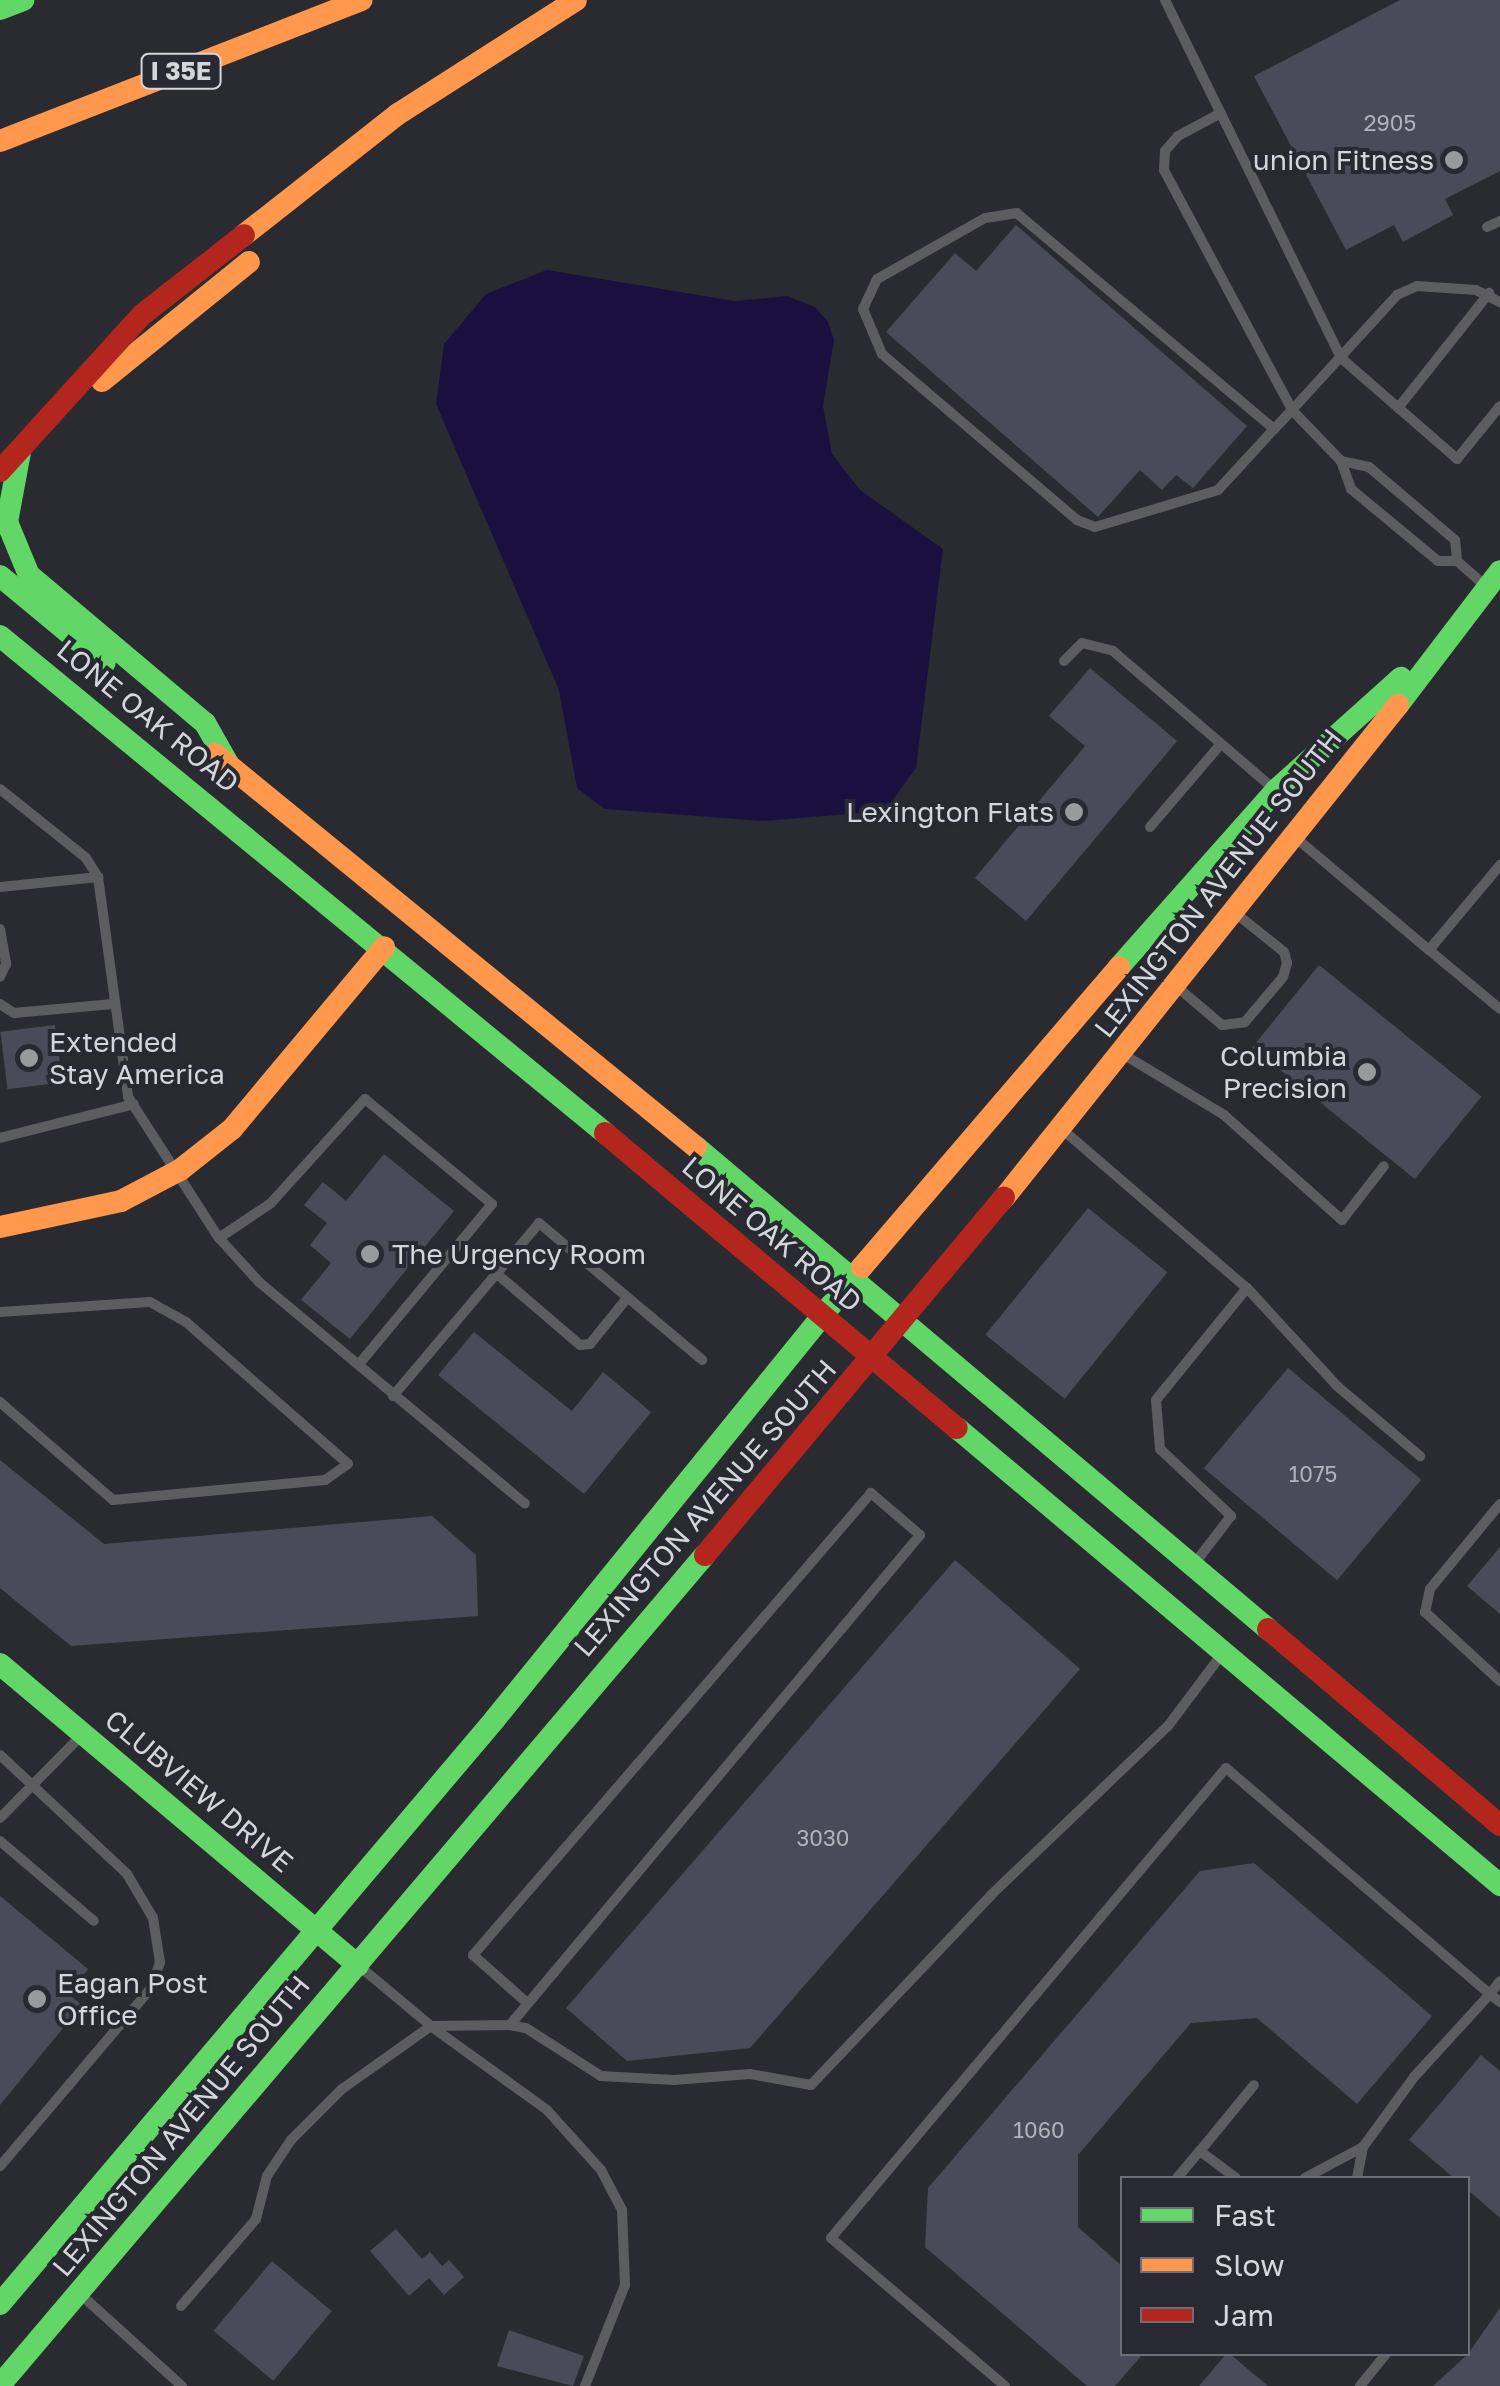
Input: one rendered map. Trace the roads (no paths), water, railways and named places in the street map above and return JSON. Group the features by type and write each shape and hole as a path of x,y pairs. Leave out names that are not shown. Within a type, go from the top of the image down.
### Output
{"main road":[{"path":"0,9 23,0"},
{"name":"I 35E","path":"0,141 362,0"},
{"path":"0,471 143,314 398,114 576,0"},
{"path":"36,432 382,156 599,0"},
{"path":"20,452 7,522 29,575 205,722 230,766"},
{"name":"LONE OAK ROAD","path":"0,576 535,1011 1500,1825"},
{"name":"LEXINGTON AVENUE SOUTH","path":"0,2385 903,1322 1295,838 1432,651 1494,578"},
{"name":"LONE OAK ROAD","path":"0,636 384,948 1500,1885"},
{"name":"LEXINGTON AVENUE SOUTH","path":"0,2304 317,1931 852,1279 1276,790 1432,651"},
{"path":"0,1227 121,1201 174,1174 232,1129 384,948"},
{"name":"CLUBVIEW DRIVE","path":"0,1664 358,1965"}],"lane":[{"path":"1165,0 1341,358 1457,458 1500,406"},
{"path":"1222,113 1178,136 1165,151 1164,170 1292,410 1341,462 1351,489 1438,561 1457,561 1494,578"},
{"path":"1274,428 1018,214 985,218 876,280 868,292 866,324 882,354 1077,520 1096,527 1218,490 1407,289 1489,293 1500,302"},
{"path":"1487,227 1500,220"},
{"path":"1398,408 1489,293"},
{"path":"1341,462 1369,466 1455,540 1457,561"},
{"path":"1064,662 1082,643 1104,646 1276,790"},
{"path":"1150,828 1221,744"},
{"path":"0,789 86,858 98,878 113,1004 134,1104 174,1174 218,1238 259,1282 524,1504"},
{"path":"1295,838 1500,1009"},
{"path":"1429,950 1500,865"},
{"path":"0,887 98,878"},
{"path":"1176,985 1222,1024 1234,1027 1283,977 1284,952 1234,911"},
{"path":"0,929 6,964 0,976"},
{"path":"0,1004 14,1013 113,1004"},
{"path":"1120,1053 1224,1115 1342,1220 1384,1166"},
{"path":"218,1238 271,1203 365,1099 492,1204 359,1364"},
{"path":"0,1138 134,1104"},
{"path":"1062,1129 1247,1288 1337,1386 1420,1456"},
{"path":"392,1396 540,1224 702,1360"},
{"path":"496,1274 580,1344 590,1344 627,1298"},
{"path":"1192,1566 1232,1516 1160,1449 1156,1400 1247,1288"},
{"path":"0,1312 150,1302 186,1322 348,1464 325,1480 113,1500 0,1402"},
{"path":"510,2025 525,2000 920,1535 871,1493 473,1955 525,2000"},
{"path":"1500,1504 1430,1589 1425,1612 1500,1681"},
{"path":"181,2306 256,2218 267,2176 291,2140 342,2089 431,2026 526,2028 601,2076 674,2080 750,2074 811,2086 992,1894 1168,1726 1223,1653"},
{"path":"0,1818 84,1732"},
{"path":"0,1756 34,1783 141,1893 160,1962 152,1988 0,2166"},
{"path":"1005,2386 831,2238 1226,1768 1500,2002"},
{"path":"0,1841 94,1921"},
{"path":"358,1965 431,2026 547,2110 601,2170 622,2210 625,2286 585,2386"},
{"path":"1357,2176 1363,2148 1414,2076 1500,1981"},
{"path":"1179,2176 1254,2085"},
{"path":"1309,2176 1363,2148"},
{"path":"1200,2151 1233,2176"},
{"path":"79,2293 182,2386"},
{"path":"1360,2386 1384,2356"}],"place":[{"name":"union Fitness","path":"1454,160"},
{"name":"Lexington Flats","path":"1074,812"},
{"name":"Extended Stay America","path":"29,1058"},
{"name":"Columbia Precision","path":"1367,1072"},
{"name":"The Urgency Room","path":"370,1254"},
{"name":"Eagan Post Office","path":"37,1999"}]}
